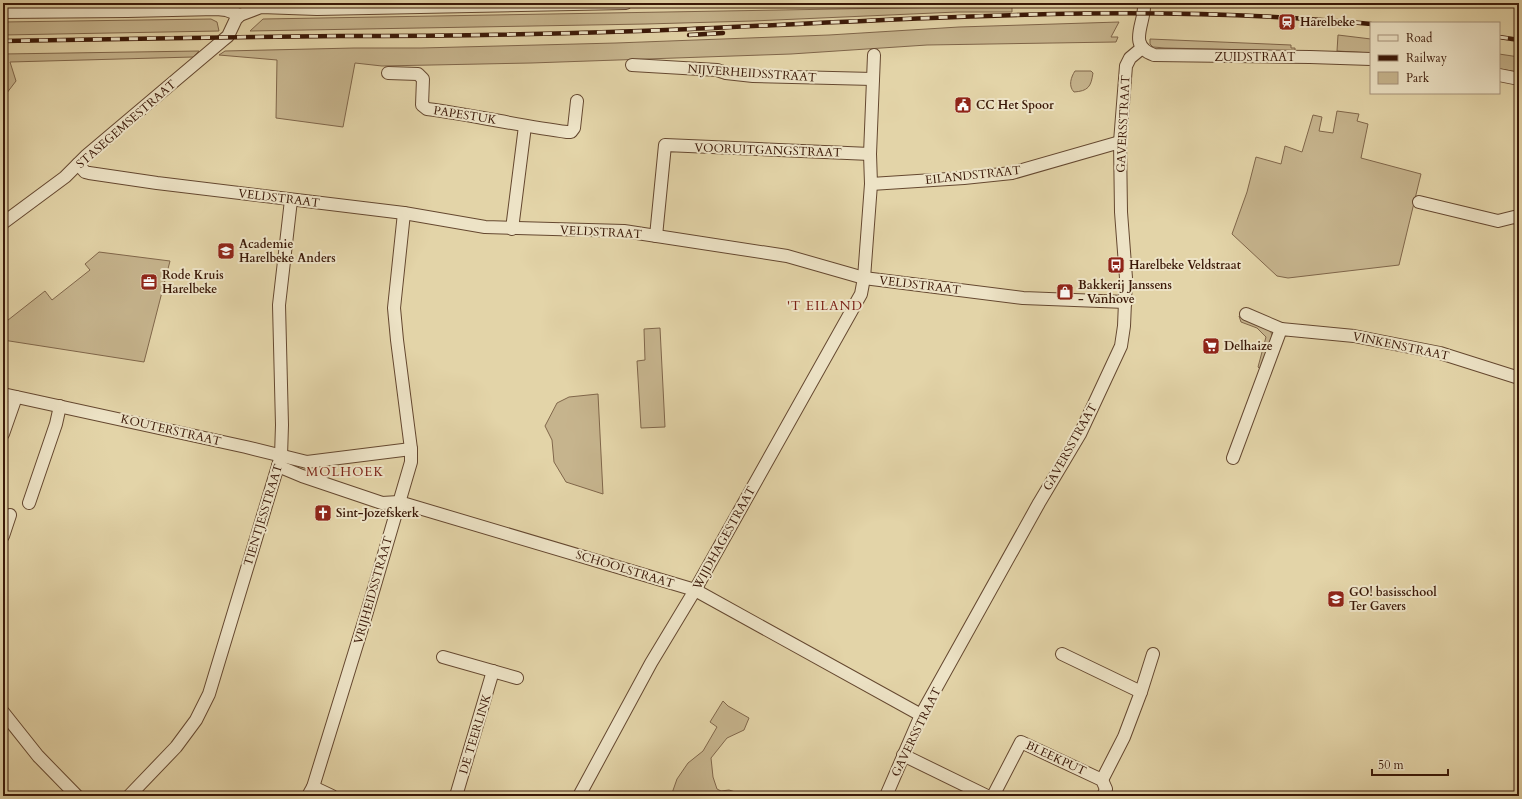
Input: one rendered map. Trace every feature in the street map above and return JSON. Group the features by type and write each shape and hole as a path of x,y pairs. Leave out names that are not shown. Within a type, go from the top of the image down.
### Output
{"street":[{"path":"3,12 127,12 217,9 226,10 240,15 265,5 317,9 626,3"},
{"path":"1142,48 1139,41 1144,3"},
{"name":"STASEGEMSESTRAAT","path":"3,223 65,177 78,164 228,36 236,19 240,15"},
{"name":"ZUIDSTRAAT","path":"1142,48 1154,55 1370,59"},
{"name":"GAVERSSTRAAT","path":"886,796 921,715 1039,503 1080,434 1121,346 1126,302 1126,278 1121,212 1120,142 1126,66 1130,58 1142,48"},
{"path":"864,278 871,184 870,154 874,55"},
{"name":"NIJVERHEIDSSTRAAT","path":"632,65 717,70 726,73 753,76 873,79"},
{"name":"PAPESTUK","path":"388,73 418,74 423,79 422,105 427,109 472,115 526,126 571,132 574,128 577,101"},
{"path":"1500,75 1519,79"},
{"path":"512,229 526,126"},
{"name":"EILANDSTRAAT","path":"871,184 964,178 1012,173 1120,142"},
{"name":"VOORUITGANGSTRAAT","path":"656,236 665,145 870,154"},
{"name":"VELDSTRAAT","path":"78,164 85,172 89,173 291,200 404,213 485,227 512,229 624,231 787,256 864,278 1023,298 1126,302"},
{"name":"TIENTJESSTRAAT","path":"129,796 176,747 196,720 209,694 279,461 282,425 279,305 291,200"},
{"path":"1419,202 1498,222 1514,217 1519,219"},
{"name":"VRIJHEIDSSTRAAT","path":"311,792 365,619 411,462 411,449 394,308 404,213"},
{"name":"WIJDHAGESTRAAT","path":"578,796 651,663 694,590 860,294 864,278"},
{"name":"VINKENSTRAAT","path":"1246,314 1281,329 1354,336 1440,353 1519,378"},
{"path":"1233,458 1281,329"},
{"name":"KOUTERSTRAAT","path":"3,394 246,447 279,461"},
{"path":"3,434 16,396"},
{"path":"29,503 56,424 60,406"},
{"path":"279,461 306,462 411,449"},
{"name":"SCHOOLSTRAAT","path":"279,461 302,476 382,503 399,502 694,590 921,715"},
{"path":"3,536 10,515"},
{"path":"1062,654 1141,692"},
{"path":"1103,796 1106,789 1102,780 1124,737 1141,692 1153,654"},
{"path":"443,657 518,678"},
{"name":"DE TEERLINK","path":"456,796 493,671"},
{"path":"3,712 34,751 77,796"},
{"name":"BLEEKPUT","path":"992,796 1021,742 1102,780"},
{"path":"903,755 987,796"},
{"path":"311,792 332,796"}],"green space":[{"path":"1012,6 1012,12 957,12 753,21 250,31 263,19"},
{"path":"211,19 217,22 219,31 3,35 3,22"},
{"path":"1119,22 1111,37 1118,37 1116,42 927,45 791,54 531,63 382,66 355,63 343,127 276,118 277,60 219,55 225,51 616,43 829,35 959,27"},
{"path":"1338,35 1370,39 1370,53 1337,51"},
{"path":"1150,39 1291,45 1291,48 1295,48 1295,51 1165,48 1153,47 1150,44"},
{"path":"199,51 193,57 10,62 16,81 3,98 3,54"},
{"path":"1500,54 1519,57 1519,72 1500,69"},
{"path":"1075,71 1091,71 1093,73 1090,85 1083,91 1074,92 1072,90 1071,82"},
{"path":"1337,111 1359,114 1357,121 1368,124 1361,158 1421,174 1399,265 1288,278 1277,276 1232,234 1247,192 1256,157 1281,164 1285,146 1302,152 1313,115 1322,117 1319,131 1333,133"},
{"path":"99,252 170,261 144,362 3,340 3,324 45,291 52,300 90,270 85,264"},
{"path":"1239,316 1263,326 1269,330 1272,335 1271,349 1263,372 1258,367 1266,337 1257,328 1241,322"},
{"path":"660,328 665,427 641,428 637,361 645,360 644,329"},
{"path":"598,394 603,494 566,482 554,462 552,440 545,426 557,403 569,397"},
{"path":"723,701 728,706 749,718 744,730 727,738 711,758 713,777 717,789 721,791 729,790 748,796 671,796 677,779 688,763 703,751 717,727 710,722"}],"railway":[{"path":"3,41 559,33 691,29 1031,14 1201,14 1286,17 1370,24"},
{"path":"689,35 723,33"},
{"path":"1500,37 1519,40"}],"place":[{"name":"Harelbeke","path":"1287,22"},
{"name":"CC Het Spoor","path":"963,105"},
{"name":"Academie Harelbeke Anders","path":"226,251"},
{"name":"Harelbeke Veldstraat","path":"1116,265"},
{"name":"Rode Kruis Harelbeke","path":"149,282"},
{"name":"Bakkerij Janssens - Vanhove","path":"1065,292"},
{"name":"Delhaize","path":"1211,346"},
{"name":"Sint-Jozefskerk","path":"323,513"},
{"name":"GO! basisschool Ter Gavers","path":"1336,599"}],"district":[{"name":"'T EILAND","path":"825,305"},
{"name":"MOLHOEK","path":"345,471"}]}
